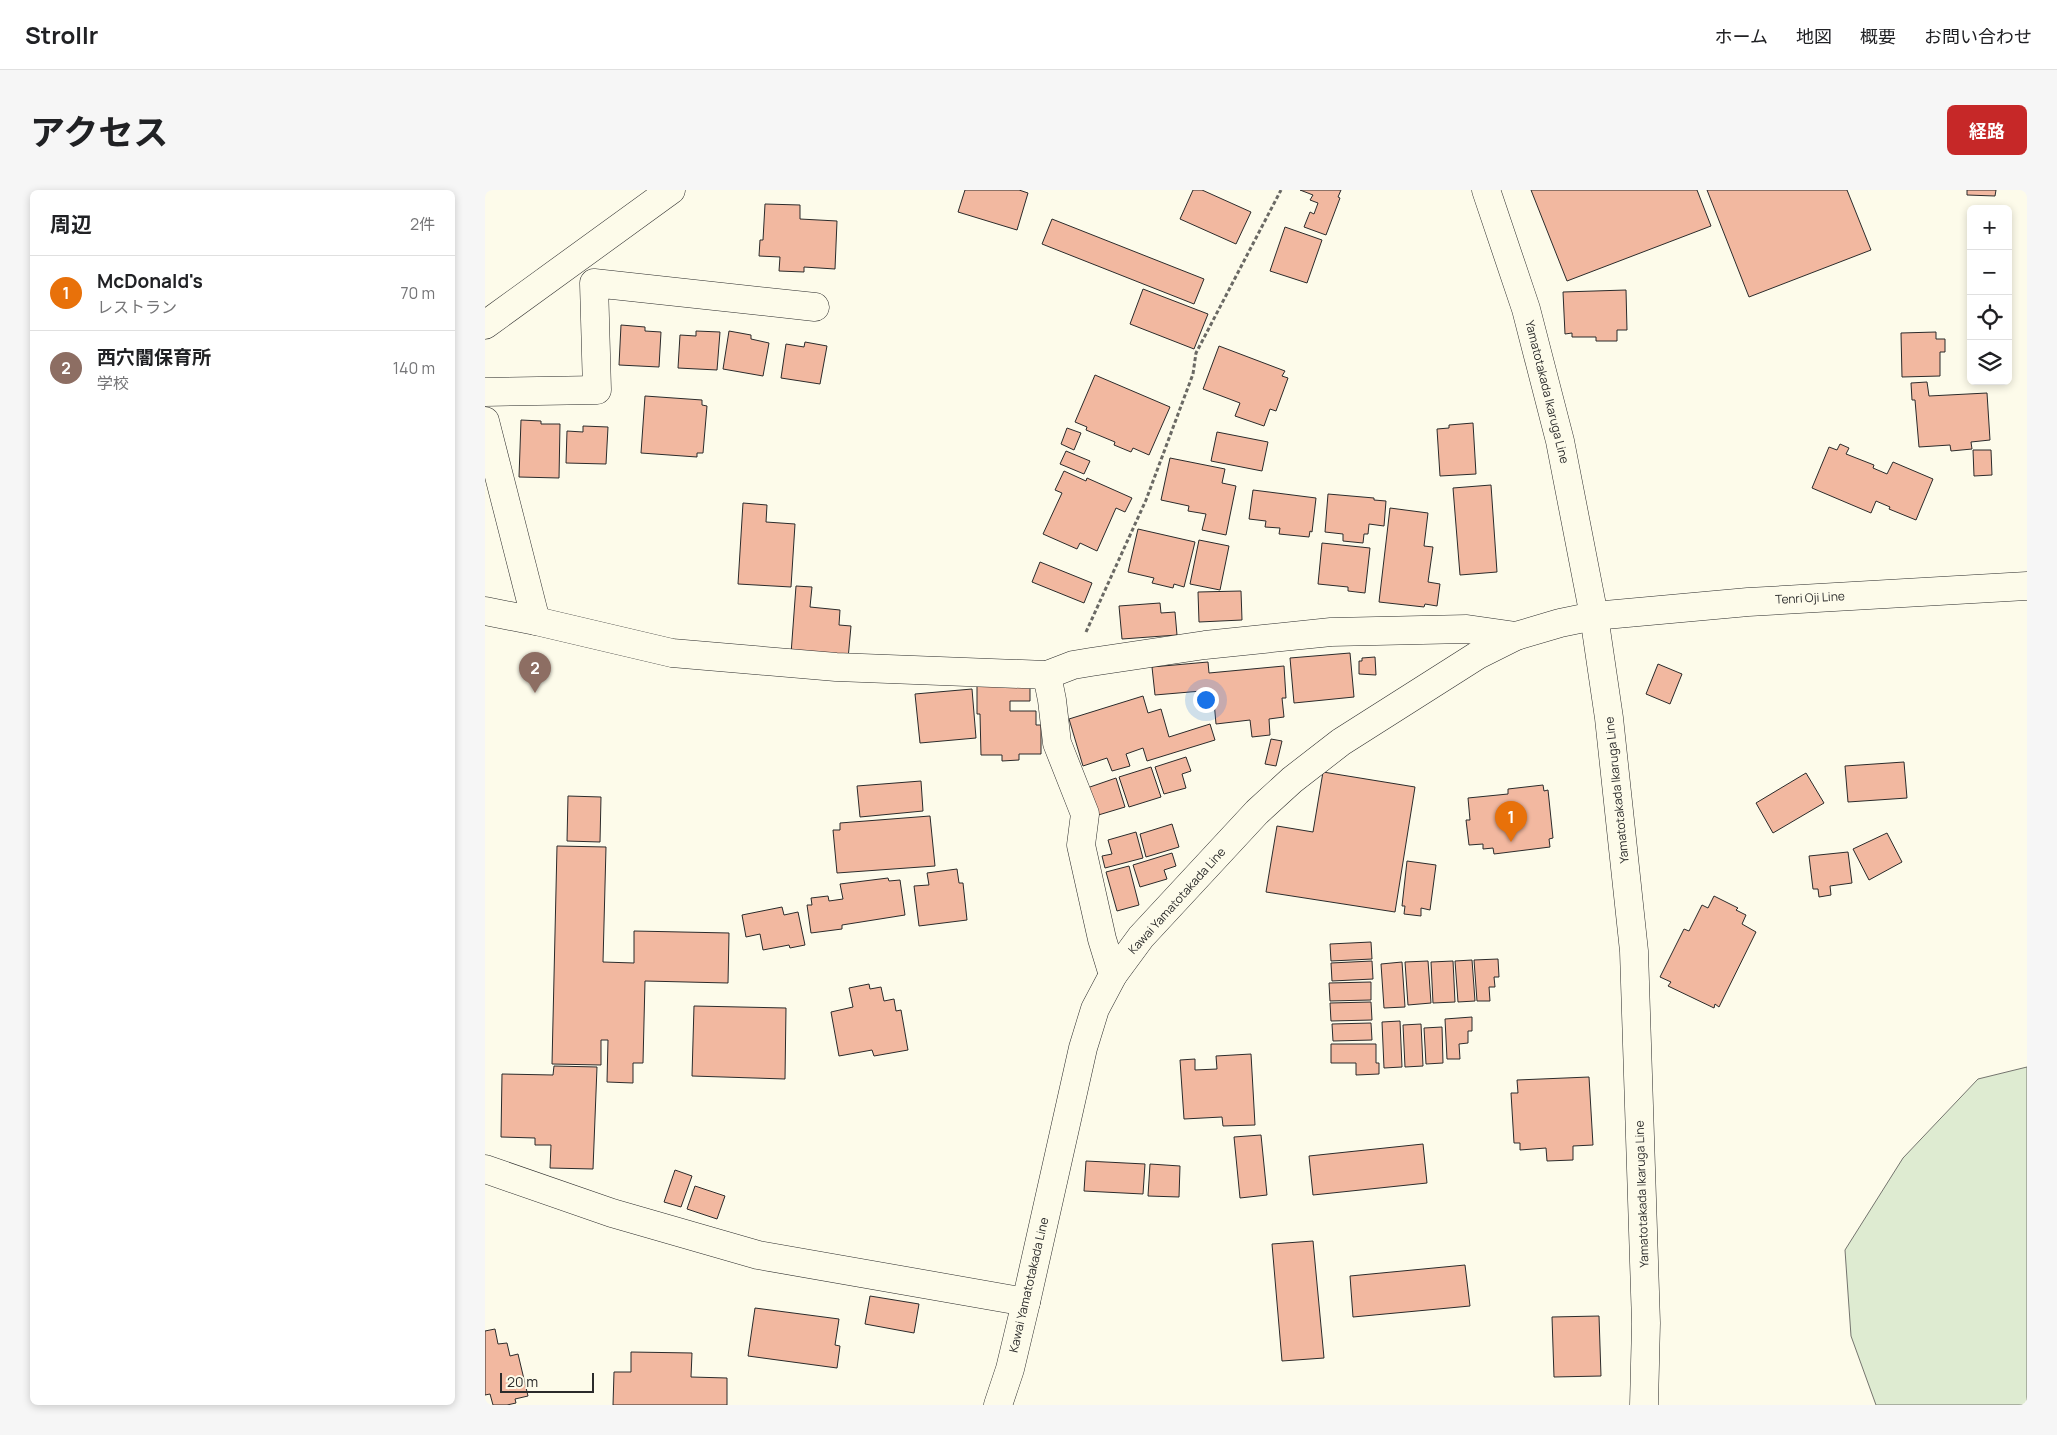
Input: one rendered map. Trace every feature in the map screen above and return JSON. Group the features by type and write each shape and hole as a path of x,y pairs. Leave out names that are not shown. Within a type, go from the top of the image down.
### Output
{"street":[{"path":"485,325 671,190"},
{"name":"Yamatotakada Ikaruga Line","path":"1486,190 1526,309 1560,441 1594,616 1609,718 1634,951 1646,1323 1644,1405"},
{"path":"485,392 597,390 594,283 815,307"},
{"path":"485,421 536,621"},
{"name":"Tenri Oji Line","path":"1594,616 1748,602 2027,586"},
{"path":"485,611 672,653 836,667 1047,675 1073,665 1205,646 1331,632 1467,629 1516,636"},
{"name":"Kawai Yamatotakada Line","path":"998,1405 1010,1369 1026,1302 1083,1048 1095,1009 1113,975 1141,937 1257,812 1292,780 1341,742 1478,655 1516,636 1559,623 1594,616"},
{"path":"1047,675 1057,743 1085,814 1081,845 1102,939 1113,975"},
{"path":"485,1169 612,1213 758,1255 1026,1302"}],"path":[{"path":"1073,665 1082,639 1146,500 1193,374 1196,353 1281,190"}],"green space":[{"path":"2027,1067 2027,1405 1876,1405 1851,1336 1845,1250 1903,1158 1978,1079"}],"building":[{"path":"965,190 1019,190 1028,193 1017,230 958,212"},
{"path":"1193,190 1202,190 1251,212 1236,244 1180,219"},
{"path":"1300,190 1341,190 1338,197 1340,198 1326,235 1304,227 1310,212 1314,214 1318,203 1310,200 1313,195"},
{"path":"1531,190 1697,190 1711,226 1567,281"},
{"path":"1707,190 1847,190 1871,250 1749,297"},
{"path":"1967,190 1996,190 1995,196 1967,195"},
{"path":"765,204 800,205 800,219 837,221 835,269 804,267 804,272 779,271 780,257 759,256 760,240 763,240"},
{"path":"1052,219 1204,279 1194,304 1042,244"},
{"path":"1285,227 1322,240 1307,283 1270,271"},
{"path":"1143,289 1208,314 1194,349 1130,324"},
{"path":"1626,290 1627,330 1617,330 1617,341 1596,341 1596,337 1572,337 1572,333 1565,334 1563,292"},
{"path":"621,325 645,327 645,331 661,332 659,367 619,365"},
{"path":"696,331 720,332 717,370 678,368 680,335 696,336"},
{"path":"729,331 751,335 751,339 769,343 763,376 723,369"},
{"path":"1936,332 1936,339 1945,339 1945,352 1940,352 1940,376 1902,377 1901,333"},
{"path":"805,342 827,346 820,384 781,378 786,344 804,347"},
{"path":"1219,346 1285,371 1282,376 1288,378 1276,411 1270,409 1264,426 1235,416 1240,403 1203,389"},
{"path":"1095,375 1170,407 1149,455 1133,448 1131,452 1114,445 1115,442 1086,430 1087,427 1075,422"},
{"path":"1927,382 1929,396 1987,393 1990,440 1971,442 1972,449 1951,451 1950,445 1919,447 1915,400 1912,400 1911,383"},
{"path":"645,396 702,400 702,405 707,406 703,453 697,453 697,457 641,453"},
{"path":"521,420 541,421 541,424 560,424 559,478 519,477"},
{"path":"1473,423 1476,474 1440,476 1437,429 1449,428 1449,425"},
{"path":"583,426 608,427 606,464 566,463 567,431 583,432"},
{"path":"1067,428 1081,433 1074,450 1061,444"},
{"path":"1217,432 1268,442 1262,471 1211,461"},
{"path":"1840,444 1849,448 1846,454 1874,465 1873,468 1887,474 1893,462 1933,479 1916,520 1889,509 1890,507 1876,501 1871,513 1812,488 1829,447 1837,450"},
{"path":"1973,450 1991,450 1992,475 1974,476"},
{"path":"1066,451 1090,461 1084,474 1060,464"},
{"path":"1170,458 1225,469 1222,483 1236,486 1226,535 1202,530 1206,514 1188,511 1189,506 1161,500"},
{"path":"1064,471 1086,481 1087,478 1132,498 1125,512 1116,508 1097,551 1080,543 1077,549 1043,534 1062,493 1055,490"},
{"path":"1491,485 1497,572 1460,575 1453,488"},
{"path":"1253,490 1316,498 1312,532 1310,531 1309,537 1279,534 1280,528 1265,527 1266,521 1249,519"},
{"path":"1328,494 1374,498 1374,500 1386,501 1384,526 1369,524 1368,534 1364,534 1363,543 1343,541 1343,534 1325,532"},
{"path":"743,503 767,505 766,522 795,524 791,587 738,584"},
{"path":"1390,508 1428,513 1424,546 1433,547 1428,582 1440,584 1437,606 1425,604 1424,607 1379,602"},
{"path":"1138,529 1195,542 1184,587 1174,584 1173,588 1152,583 1154,578 1128,572"},
{"path":"1199,540 1229,546 1220,590 1190,584"},
{"path":"1322,543 1370,548 1365,593 1348,591 1348,587 1318,584"},
{"path":"1040,562 1092,583 1084,603 1032,582"},
{"path":"796,586 812,587 810,607 840,610 839,625 851,626 848,659 791,654"},
{"path":"1241,591 1242,620 1199,622 1198,592"},
{"path":"1160,603 1161,613 1175,612 1177,635 1122,639 1119,606"},
{"path":"1350,653 1354,697 1294,703 1290,658"},
{"path":"1375,657 1376,675 1359,674 1359,661 1362,661 1362,658"},
{"path":"1208,662 1209,673 1284,666 1286,698 1282,698 1284,717 1269,719 1270,735 1252,737 1250,720 1216,724 1213,690 1155,695 1152,667"},
{"path":"1658,664 1682,674 1670,704 1646,694"},
{"path":"977,683 1030,683 1030,701 1010,701 1010,711 1036,711 1036,725 1041,725 1041,754 1019,754 1019,760 1002,761 1002,755 981,755 980,714 977,714"},
{"path":"972,689 976,738 920,743 915,694"},
{"path":"1143,696 1148,713 1161,709 1169,737 1210,724 1215,740 1147,761 1143,748 1126,754 1130,766 1112,771 1107,758 1083,766 1069,719"},
{"path":"1271,739 1282,741 1276,766 1265,764"},
{"path":"1186,757 1191,771 1182,774 1186,788 1164,794 1155,767"},
{"path":"1904,762 1907,798 1848,802 1845,766"},
{"path":"1151,767 1161,797 1129,807 1119,777"},
{"path":"1323,772 1415,787 1395,912 1266,892 1277,826 1313,832"},
{"path":"1806,773 1824,803 1773,833 1756,803"},
{"path":"1116,778 1125,807 1095,816 1087,788"},
{"path":"921,781 923,811 860,817 857,786"},
{"path":"1543,785 1544,791 1548,790 1553,838 1549,839 1550,847 1494,854 1493,848 1483,849 1483,844 1469,845 1466,820 1470,820 1468,798 1508,794 1508,789"},
{"path":"568,796 601,797 600,842 567,841"},
{"path":"930,816 935,866 837,873 833,830 840,830 840,823"},
{"path":"1172,824 1179,847 1146,857 1140,834"},
{"path":"1136,832 1143,858 1105,868 1102,856 1112,854 1108,840"},
{"path":"1887,833 1902,862 1869,880 1853,849"},
{"path":"557,846 606,847 603,962 634,963 634,931 729,933 728,983 645,981 643,1063 633,1063 633,1083 607,1082 608,1040 601,1040 601,1065 552,1064"},
{"path":"1848,852 1852,883 1830,886 1831,895 1819,897 1818,889 1813,889 1809,856"},
{"path":"1172,853 1176,866 1164,870 1167,879 1140,887 1133,865"},
{"path":"1407,861 1436,865 1430,910 1421,908 1421,916 1404,914 1405,906 1402,906"},
{"path":"1129,866 1139,905 1117,911 1106,872"},
{"path":"957,869 959,883 963,883 967,920 919,926 914,886 929,885 927,873"},
{"path":"888,878 889,881 900,880 905,915 842,925 842,929 811,933 807,905 812,905 811,898 828,896 829,901 843,899 840,884"},
{"path":"1714,896 1738,908 1736,910 1746,915 1742,924 1756,932 1719,1007 1715,1004 1714,1008 1668,986 1671,982 1660,977 1684,929 1689,931 1702,905 1708,908"},
{"path":"782,907 784,915 798,912 805,945 790,948 789,945 763,950 760,934 746,937 742,915"},
{"path":"1371,942 1372,959 1331,961 1330,944"},
{"path":"1498,959 1499,977 1494,977 1495,987 1489,987 1490,1001 1477,1001 1474,960"},
{"path":"1472,960 1475,1001 1458,1002 1455,961"},
{"path":"1372,961 1373,979 1332,981 1331,963"},
{"path":"1428,961 1431,1003 1408,1005 1405,962"},
{"path":"1453,961 1455,1002 1433,1003 1431,962"},
{"path":"1402,962 1405,1007 1384,1008 1381,964"},
{"path":"1371,982 1371,1000 1330,1001 1329,983"},
{"path":"869,984 870,989 881,987 884,1001 894,999 896,1011 901,1010 908,1050 874,1056 872,1050 839,1056 831,1012 853,1007 849,988"},
{"path":"1371,1002 1372,1020 1331,1021 1330,1003"},
{"path":"694,1006 786,1008 785,1079 692,1076"},
{"path":"1472,1017 1472,1031 1468,1031 1468,1043 1459,1044 1460,1059 1447,1059 1445,1019"},
{"path":"1400,1021 1402,1067 1384,1068 1382,1022"},
{"path":"1371,1023 1372,1040 1333,1041 1332,1024"},
{"path":"1421,1024 1423,1066 1405,1067 1403,1025"},
{"path":"1442,1027 1443,1063 1426,1064 1424,1028"},
{"path":"1331,1044 1376,1044 1376,1063 1379,1063 1379,1074 1356,1075 1356,1063 1331,1063"},
{"path":"1251,1054 1255,1125 1223,1126 1222,1117 1184,1119 1180,1060 1195,1059 1195,1070 1217,1069 1216,1056"},
{"path":"554,1066 597,1067 593,1169 550,1168 551,1145 535,1145 535,1138 501,1137 502,1074 553,1075"},
{"path":"1589,1077 1593,1145 1573,1146 1573,1160 1547,1161 1546,1148 1520,1150 1520,1143 1514,1143 1511,1093 1518,1093 1517,1080"},
{"path":"1261,1135 1267,1195 1240,1198 1234,1137"},
{"path":"1423,1144 1427,1183 1313,1195 1309,1156"},
{"path":"1086,1161 1145,1164 1143,1194 1084,1191"},
{"path":"1150,1164 1180,1166 1179,1197 1148,1196"},
{"path":"675,1170 692,1176 681,1207 664,1202"},
{"path":"695,1186 725,1196 717,1219 687,1209"},
{"path":"1313,1241 1324,1358 1282,1361 1272,1244"},
{"path":"1465,1265 1470,1306 1353,1317 1350,1276"},
{"path":"870,1296 919,1304 914,1333 865,1324"},
{"path":"755,1308 839,1319 835,1345 840,1346 837,1368 748,1356"},
{"path":"1599,1316 1601,1376 1554,1377 1552,1317"},
{"path":"495,1329 498,1344 507,1343 510,1356 518,1354 528,1396 515,1399 516,1403 507,1405 493,1405 490,1394 485,1395 485,1331"},
{"path":"631,1352 692,1353 691,1377 727,1378 727,1405 613,1405 614,1372 631,1372"}],"place":[{"name":"西穴闇保育所","path":"535,693"},
{"name":"McDonald's","path":"1511,842"}]}
